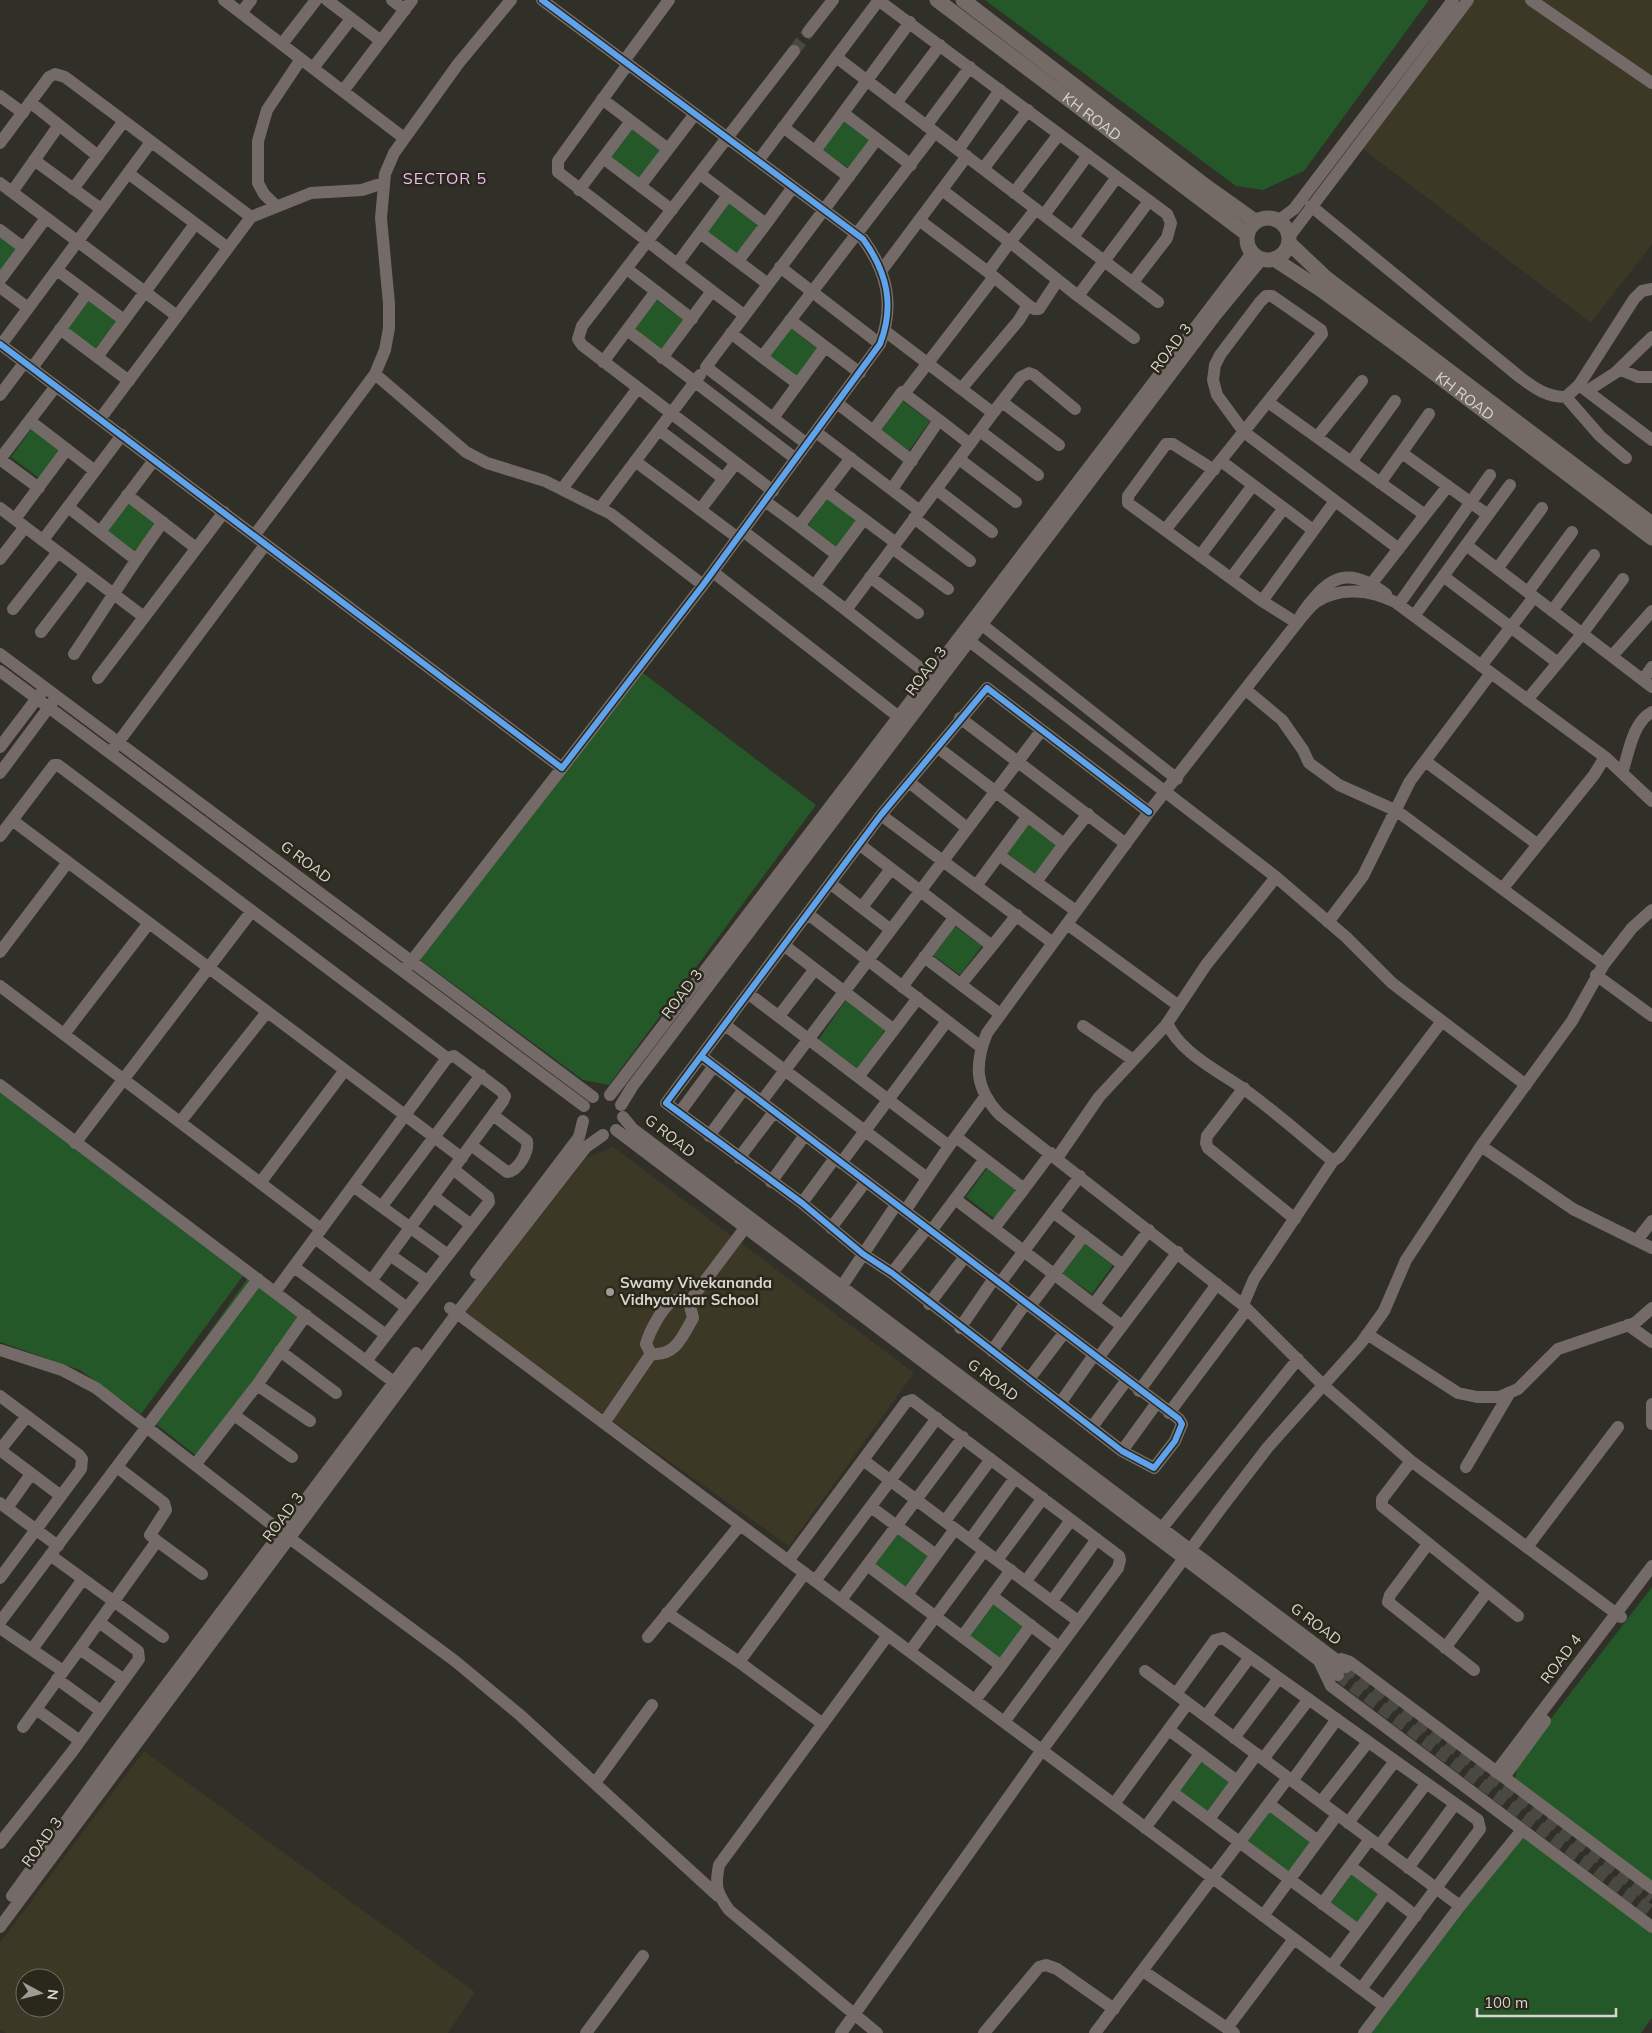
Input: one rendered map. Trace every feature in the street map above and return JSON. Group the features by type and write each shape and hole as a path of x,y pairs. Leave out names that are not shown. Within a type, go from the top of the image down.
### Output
{"main road":[{"name":"KH ROAD","path":"937,0 1251,228"},
{"name":"KH ROAD","path":"963,0 1203,184 1251,228"},
{"path":"1267,217 1279,220 1286,226 1289,240 1281,256 1263,257 1248,248 1251,228 1267,217"},
{"name":"KH ROAD","path":"1289,240 1326,278 1652,524"},
{"name":"KH ROAD","path":"1263,257 1320,289 1652,538"}],"street":[{"path":"224,0 404,138"},
{"path":"241,13 251,0"},
{"path":"282,44 316,0"},
{"path":"327,0 381,42"},
{"path":"343,91 408,5 392,0"},
{"path":"254,536 375,374 385,350 389,328 389,304 381,218 383,184 394,154 404,138 458,64 511,0"},
{"path":"403,972 703,585 860,373 880,344 885,331 887,286 877,259 863,239 542,0"},
{"path":"669,0 558,161 558,172 744,315"},
{"path":"808,32 833,0"},
{"path":"758,161 879,0 1167,214 1172,223 1171,229 1133,282"},
{"path":"1279,220 1294,209 1453,0"},
{"path":"1289,240 1311,206 1468,0"},
{"path":"1531,0 1652,83"},
{"path":"313,68 351,18"},
{"path":"815,151 910,22"},
{"path":"896,103 940,45"},
{"path":"773,490 735,464 603,362 582,345 578,339 578,334 794,51"},
{"path":"836,57 1158,302"},
{"path":"276,206 264,194 258,183 258,141 267,110 301,59"},
{"path":"762,357 910,164 970,67"},
{"path":"0,143 50,77 60,74 251,217"},
{"path":"882,270 942,190 1000,90"},
{"path":"0,96 26,107 59,125 98,156"},
{"path":"602,99 668,149"},
{"path":"983,169 1028,110"},
{"path":"843,113 910,164"},
{"path":"640,186 695,114"},
{"path":"73,189 124,121"},
{"path":"579,190 631,121"},
{"path":"12,192 59,125"},
{"path":"783,127 849,177"},
{"path":"1014,192 1059,134"},
{"path":"600,508 877,139"},
{"path":"151,142 0,345 562,768"},
{"path":"873,431 902,392 904,394 928,364 991,275 1010,242 1040,212 1088,155"},
{"path":"603,158 672,210"},
{"path":"34,160 101,210"},
{"path":"128,173 228,248"},
{"path":"700,174 766,224"},
{"path":"1073,237 1117,177"},
{"path":"0,183 177,316"},
{"path":"100,419 251,217 311,193 362,190 383,184"},
{"path":"738,261 793,187"},
{"path":"942,190 1134,338"},
{"path":"677,264 728,196"},
{"path":"1078,296 1149,201"},
{"path":"1311,206 1521,378 1545,394 1566,397 1619,369 1652,337"},
{"path":"0,280 46,218"},
{"path":"919,220 1028,305 1039,309 1058,280"},
{"path":"97,357 196,224"},
{"path":"0,230 24,248"},
{"path":"700,232 768,284"},
{"name":"ROAD 3","path":"610,1095 1263,257"},
{"path":"780,268 880,344"},
{"path":"626,269 692,319"},
{"path":"56,270 124,320"},
{"path":"0,287 28,308"},
{"path":"1583,388 1634,299 1642,291 1652,289"},
{"path":"603,362 656,291"},
{"path":"662,358 712,291"},
{"path":"0,395 60,329 88,293"},
{"path":"1165,530 1217,465 1244,432 1268,402 1322,332 1277,299 1266,296 1220,355 1213,380 1217,395 1244,432 1399,549"},
{"path":"961,389 1019,320 1028,305"},
{"path":"790,320 860,373"},
{"path":"60,329 129,381"},
{"path":"627,330 796,459"},
{"path":"885,331 993,413"},
{"path":"731,333 798,384"},
{"path":"773,418 826,347"},
{"path":"706,367 807,444"},
{"path":"1619,369 1638,377 1652,377"},
{"path":"846,610 1021,377 1029,373 1034,375 1075,409"},
{"path":"375,374 466,452 487,462 545,481 600,508 617,518 703,585"},
{"path":"1316,437 1362,381"},
{"path":"38,488 1,459 56,386"},
{"path":"562,489 638,388"},
{"path":"1583,388 1652,440"},
{"path":"904,394 970,444"},
{"path":"1566,397 1600,436 1626,458"},
{"path":"1351,462 1395,401"},
{"path":"1002,402 1059,445"},
{"path":"1268,402 1425,516"},
{"path":"837,404 912,460"},
{"path":"1380,483 1429,414"},
{"path":"892,489 939,420"},
{"path":"30,421 95,470"},
{"path":"659,430 724,479"},
{"path":"980,431 1038,476"},
{"path":"816,432 892,489 970,561"},
{"path":"43,540 122,435"},
{"path":"1297,623 1262,601 1131,506 1128,500 1163,446 1173,444 1253,485 1313,530"},
{"path":"15,519 68,449"},
{"path":"1402,452 1488,515"},
{"path":"799,526 851,458"},
{"path":"959,459 1016,502"},
{"path":"100,532 154,460"},
{"path":"635,461 700,510 814,586 930,675"},
{"path":"700,510 735,464"},
{"path":"1397,603 1490,475"},
{"path":"1200,556 1253,485"},
{"path":"1414,616 1510,485"},
{"path":"1372,584 1448,486"},
{"path":"936,490 992,532"},
{"path":"826,491 864,519 894,546 948,589"},
{"path":"127,495 196,548"},
{"path":"765,501 837,555"},
{"path":"1262,601 1335,501"},
{"path":"68,507 136,559"},
{"path":"0,508 144,617"},
{"path":"1231,578 1284,508"},
{"path":"1497,569 1542,508"},
{"path":"98,678 224,512"},
{"path":"814,586 864,519"},
{"path":"74,654 114,596 136,559 163,522"},
{"path":"0,559 25,527"},
{"path":"1328,922 1363,876 1397,811 1410,781 1486,669 1572,532"},
{"path":"110,754 265,545"},
{"path":"1466,545 1648,683 1652,667"},
{"path":"13,610 58,552"},
{"path":"1552,611 1594,555"},
{"path":"712,572 902,720"},
{"path":"41,632 86,573"},
{"path":"1443,576 1558,663"},
{"path":"870,577 918,613"},
{"path":"1618,1615 1411,1461 1324,1386 1245,1307 1178,1252 999,1114 985,1097 980,1082 981,1047 987,1033 1000,1014 1126,844 1246,690 1308,606 1330,581 1347,577 1372,584 1605,757 1652,801"},
{"path":"1528,700 1582,634 1623,579"},
{"path":"1297,623 1315,603 1328,596 1345,592 1380,594 1397,603"},
{"path":"1612,656 1652,612"},
{"path":"978,622 1176,779"},
{"path":"965,638 1276,877 1328,922 1392,983 1526,1085"},
{"name":"ROAD 3","path":"622,1111 632,1088 902,720 930,675 965,638"},
{"name":"G ROAD","path":"0,654 412,961 589,1101"},
{"name":"G ROAD","path":"0,671 403,972 589,1101"},
{"path":"0,747 45,688"},
{"path":"701,1056 1156,1404 1179,1419 1182,1428 1175,1441 1154,1468 1122,1451 1061,1402 863,1254 802,1203 666,1103 701,1056 785,946 859,844 960,718 988,688 1150,812"},
{"path":"1246,690 1282,720 1309,763 1339,785 1397,811 1604,964"},
{"path":"0,773 56,696"},
{"path":"1622,772 1636,730 1646,716 1652,712"},
{"path":"960,718 1126,844"},
{"path":"761,1102 1041,730"},
{"path":"937,747 1064,844"},
{"path":"1503,888 1594,775 1605,757"},
{"path":"1425,761 1537,844"},
{"path":"0,836 54,765 58,765 447,1058"},
{"path":"909,782 967,828"},
{"path":"1036,882 1088,814"},
{"path":"881,816 1053,943"},
{"path":"976,886 1027,817"},
{"path":"12,820 462,1158"},
{"path":"859,844 992,946"},
{"path":"999,855 1076,911"},
{"path":"0,952 68,862"},
{"path":"862,907 891,869"},
{"path":"994,1228 1024,1189 1054,1156 1099,1097 1167,1023 1206,965 1276,877"},
{"path":"831,884 891,930"},
{"path":"841,2033 1042,1750 1268,1447 1324,1386 1384,1311 1406,1260 1481,1146 1572,1021 1596,975 1632,928 1652,910"},
{"path":"75,1143 251,912"},
{"path":"808,914 981,1047"},
{"path":"961,984 1017,915"},
{"path":"902,987 954,918"},
{"path":"64,1034 149,923"},
{"path":"1067,924 1179,1006"},
{"path":"785,946 894,1030"},
{"path":"924,957 1000,1014"},
{"path":"779,1016 815,969"},
{"path":"1596,975 1652,1016"},
{"path":"0,986 260,1183 371,1281 407,1308"},
{"path":"749,994 888,1100 985,1160 1024,1189"},
{"path":"858,1077 918,998"},
{"path":"180,1122 267,1012"},
{"path":"802,1203 865,1131 948,1021"},
{"path":"1169,1413 1245,1307 1254,1279 1333,1161 1340,1156 1442,1021"},
{"path":"1167,1023 1172,1034 1198,1058 1244,1088 1333,1161"},
{"path":"725,1025 927,1178"},
{"path":"1083,1026 1132,1059"},
{"path":"275,1292 447,1058 454,1056 504,1094 503,1102 371,1281"},
{"path":"680,1112 714,1066"},
{"path":"260,1183 345,1070"},
{"path":"382,1206 480,1074"},
{"path":"0,1085 397,1385"},
{"path":"1244,1088 1208,1136 1206,1143 1208,1148 1295,1219"},
{"path":"709,1136 744,1089"},
{"path":"610,1095 622,1111 616,1130 603,1135 591,1132 583,1121 589,1101 610,1095"},
{"path":"842,1286 863,1254 927,1178 985,1097"},
{"name":"G ROAD","path":"622,1111 633,1129 1162,1528 1188,1555"},
{"path":"739,1158 774,1112"},
{"path":"471,1145 507,1172 513,1170 524,1157 527,1151 527,1141 493,1115"},
{"name":"ROAD 3","path":"0,1913 110,1760 284,1535 453,1310 579,1137 583,1121"},
{"name":"G ROAD","path":"616,1130 745,1228 1342,1671"},
{"name":"ROAD 3","path":"453,1310 586,1147 603,1135"},
{"path":"771,1182 805,1136"},
{"path":"1481,1146 1573,1209 1652,1248"},
{"path":"892,1274 985,1160"},
{"path":"366,1361 490,1198 453,1169"},
{"path":"960,1328 996,1282 1024,1251 1080,1176"},
{"path":"831,1228 866,1181"},
{"path":"353,1186 448,1255"},
{"path":"433,1196 471,1225"},
{"path":"955,1199 1122,1326"},
{"path":"1053,1212 1123,1265"},
{"path":"1637,1240 1652,1221"},
{"path":"688,1302 745,1228"},
{"path":"1094,1304 1149,1230"},
{"path":"992,1351 1084,1235"},
{"path":"1061,1402 1178,1252"},
{"path":"390,1255 427,1281"},
{"path":"929,1304 964,1258"},
{"path":"294,1267 386,1335"},
{"path":"0,1622 258,1279"},
{"path":"1139,1391 1217,1284"},
{"path":"651,1354 646,1344 648,1335 664,1309 671,1302 677,1300 688,1302"},
{"path":"651,1354 660,1355 675,1349 693,1318 688,1302"},
{"path":"1367,1334 1458,1394 1477,1397 1509,1394 1518,1389 1558,1349 1628,1325 1642,1318 1652,1308"},
{"path":"453,1310 1384,2006"},
{"path":"195,1465 257,1385 306,1315"},
{"path":"1628,1325 1652,1342"},
{"path":"1029,1379 1064,1333"},
{"path":"0,1350 82,1379 284,1535 455,1661 595,1783 718,1896 728,1910 856,2014 876,2033"},
{"path":"280,1352 336,1393"},
{"path":"604,1423 651,1354"},
{"path":"1162,1528 1298,1359"},
{"path":"1092,1427 1126,1381"},
{"path":"257,1385 310,1421"},
{"path":"1466,1467 1509,1394"},
{"path":"0,1396 79,1454 82,1459 81,1469 0,1578"},
{"path":"788,1560 909,1400 917,1402 1119,1556 1120,1563 1004,1722"},
{"path":"1122,1451 1156,1404"},
{"path":"1652,1404 1652,1424"},
{"path":"234,1415 292,1457"},
{"path":"27,1416 0,1450 61,1496"},
{"path":"815,1581 937,1418"},
{"path":"1527,1547 1618,1427"},
{"path":"841,1600 962,1437"},
{"path":"945,1521 991,1459"},
{"path":"863,1460 1078,1621"},
{"path":"1411,1461 1381,1503 1384,1509 1518,1616"},
{"path":"116,1467 166,1506 166,1510 150,1535 202,1574"},
{"path":"31,1474 3,1505 36,1529 83,1579 163,1637"},
{"path":"970,1540 1016,1478"},
{"path":"997,1560 1043,1498"},
{"path":"872,1507 936,1556"},
{"path":"1026,1582 1071,1520"},
{"path":"648,1637 740,1524"},
{"path":"907,1595 956,1529"},
{"name":"ROAD 3","path":"0,1927 284,1535"},
{"path":"1052,1601 1097,1539"},
{"path":"23,1727 157,1541"},
{"path":"1428,1544 1390,1595 1388,1602 1474,1670"},
{"path":"910,1652 984,1551"},
{"path":"867,1565 1001,1666"},
{"name":"ROAD 4","path":"1500,1775 1652,1566"},
{"path":"962,1636 1011,1570"},
{"path":"739,1662 805,1573"},
{"path":"33,1648 83,1579"},
{"name":"ROAD 4","path":"1618,1615 1652,1579"},
{"path":"1445,1648 1488,1592"},
{"path":"992,1596 1059,1647"},
{"path":"667,1614 739,1662 823,1724"},
{"path":"0,1843 80,1741 139,1659 140,1654 99,1622"},
{"path":"975,1700 1030,1625"},
{"path":"0,1628 33,1648 101,1711"},
{"path":"718,1896 716,1883 719,1865 888,1635"},
{"path":"1176,1694 1215,1640 1222,1638 1478,1820 1480,1829 1362,1989"},
{"path":"80,1649 124,1680"},
{"path":"1206,1716 1250,1657"},
{"path":"1652,1888 1350,1662 1325,1658 1331,1686 1652,1927"},
{"path":"1145,1671 1460,1906"},
{"path":"1234,1738 1279,1678"},
{"path":"1209,1819 1237,1781 1309,1699"},
{"path":"1114,1804 1188,1703"},
{"path":"595,1783 652,1705"},
{"path":"36,1709 80,1741"},
{"path":"1095,2033 1336,1719"},
{"path":"1168,1730 1237,1781"},
{"path":"1321,1802 1368,1742"},
{"path":"1145,1828 1200,1754"},
{"path":"1348,1823 1395,1761"},
{"path":"1322,1904 1350,1866 1426,1784"},
{"path":"1172,1792 1358,1930"},
{"path":"1269,1804 1318,1841"},
{"path":"1408,1868 1455,1804"},
{"path":"1263,1916 1337,1815"},
{"path":"1364,2033 1460,1906 1522,1830"},
{"path":"1350,1866 1416,1916"},
{"path":"1331,1967 1386,1893"},
{"path":"1143,1971 1232,2032 1294,1939"},
{"path":"586,2033 643,1956"},
{"path":"984,2033 1039,1967 1046,1965 1057,1969 1114,2009"}],"shaded area":[{"path":"1472,0 1652,0 1652,244 1591,323 1363,149"},
{"path":"613,1147 914,1373 789,1546 463,1315 586,1158"},
{"path":"144,1751 475,1992 448,2033 6,2033 0,2029 0,1943"}],"green space":[{"path":"985,0 1429,0 1304,171 1263,190 1236,186"},
{"path":"843,119 872,141 851,170 821,149"},
{"path":"632,128 661,150 640,179 610,157"},
{"path":"729,203 758,225 737,254 707,232"},
{"path":"0,236 18,249 0,274"},
{"path":"87,298 117,320 95,349 66,328"},
{"path":"655,299 685,321 663,350 634,329"},
{"path":"789,327 818,349 797,378 767,356"},
{"path":"901,400 930,421 909,451 879,429"},
{"path":"32,428 62,449 40,479 11,457"},
{"path":"828,497 858,519 837,549 807,527"},
{"path":"127,500 157,522 135,551 106,530"},
{"path":"643,673 816,805 609,1085 583,1080 418,958"},
{"path":"1028,824 1058,845 1036,875 1007,853"},
{"path":"952,924 982,946 960,975 931,954"},
{"path":"846,1000 886,1029 858,1069 818,1040"},
{"path":"0,1090 245,1273 141,1414 80,1370 0,1342"},
{"path":"987,1168 1016,1189 995,1219 966,1197"},
{"path":"1084,1243 1113,1265 1092,1294 1062,1273"},
{"path":"248,1278 300,1315 198,1457 148,1418"},
{"path":"896,1532 931,1558 906,1591 871,1565"},
{"path":"1652,1587 1652,1889 1513,1788 1519,1760"},
{"path":"990,1602 1025,1628 1001,1661 966,1635"},
{"path":"1202,1758 1232,1783 1208,1814 1177,1790"},
{"path":"1271,1810 1311,1841 1287,1874 1246,1843"},
{"path":"1526,1828 1652,1925 1652,2018 1641,2033 1369,2033"},
{"path":"1350,1872 1379,1894 1354,1926 1326,1905"}],"tunnel":[{"path":"794,51 808,32"},
{"path":"1346,1667 1652,1898"},
{"path":"1338,1675 1652,1912"}],"cycle path":[{"path":"0,344 562,768 703,585 880,344 885,330 888,302 883,276 863,239 542,0"},
{"path":"701,1056 1179,1419 1182,1424 1175,1441 1154,1468 1122,1451 892,1273 863,1254 802,1203 666,1103 881,815 987,688 1149,812"}],"place":[{"name":"Swamy Vivekananda Vidhyavihar School","path":"610,1292"}],"district":[{"name":"SECTOR 5","path":"445,178"}]}
